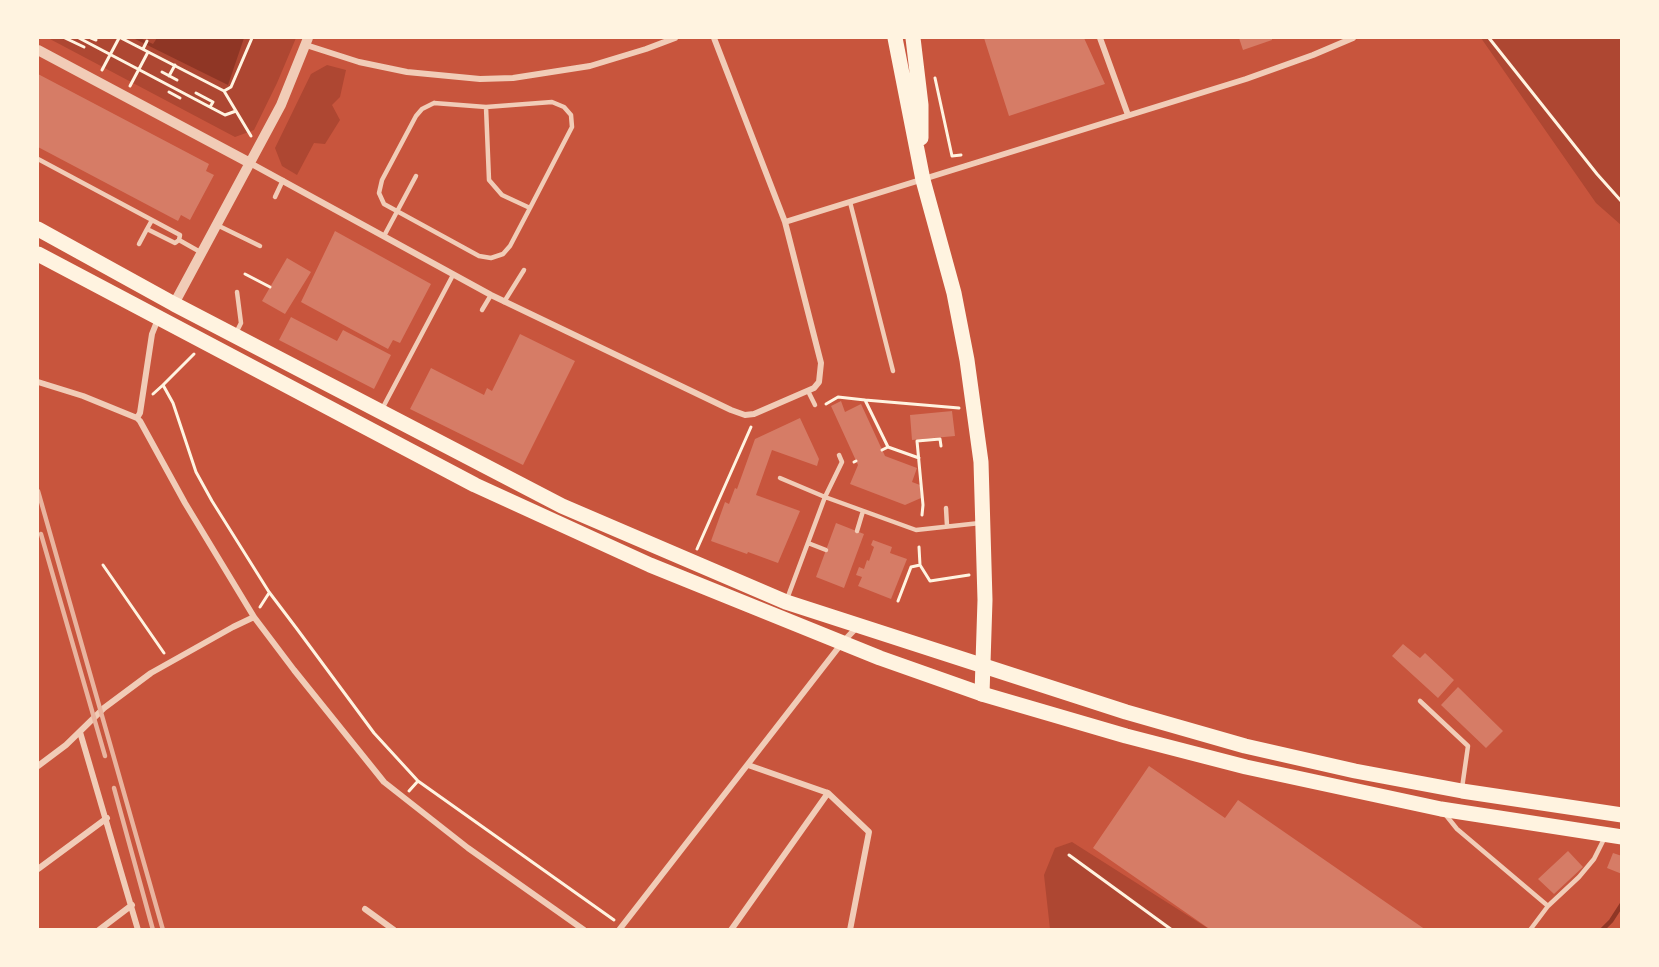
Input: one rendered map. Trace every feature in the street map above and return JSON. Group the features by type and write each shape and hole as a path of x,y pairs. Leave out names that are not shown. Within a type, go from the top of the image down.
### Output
{"main road":[{"path":"895,38 923,180 954,293 967,360 981,462 986,600 982,694"},
{"path":"913,38 921,105 923,180"},
{"path":"38,230 174,304 562,506 786,602 1126,712 1245,746 1355,771 1462,791 1622,815"},
{"path":"38,254 475,485 650,565 842,643 982,694 1126,736 1246,767 1441,809 1622,837"}],"street":[{"path":"174,304 281,105 307,41 359,62 406,72 480,79 513,78 590,66 675,38"},
{"path":"38,50 283,180 504,302 745,415 763,412 808,391 819,382 821,363 785,222 714,38"},
{"path":"1100,38 1128,115"},
{"path":"785,222 1246,79 1353,38"},
{"path":"136,418 140,412 152,334 158,318"},
{"path":"38,382 83,396 140,421 185,503 254,617 384,783 459,841 584,930"},
{"path":"38,766 66,745 104,708 151,673 254,617"},
{"path":"620,928 842,643 859,626"},
{"path":"80,732 138,930"},
{"path":"748,765 828,793 869,832 850,930"},
{"path":"731,930 828,793"},
{"path":"38,869 107,818"},
{"path":"99,930 132,905"},
{"path":"364,909 391,929"}],"lane":[{"path":"552,102 564,107 571,116 572,127 510,246 503,254 491,258 479,256 384,204 379,193 382,180 422,109 434,103 486,107 552,102"},
{"path":"486,107 489,180 502,195 530,208"},
{"path":"38,159 180,235 179,240"},
{"path":"384,236 416,176"},
{"path":"275,197 283,180"},
{"path":"850,202 893,371"},
{"path":"140,244 152,220"},
{"path":"217,225 260,246"},
{"path":"147,229 175,243 179,240"},
{"path":"179,240 202,253"},
{"path":"504,302 524,270"},
{"path":"381,411 453,275"},
{"path":"235,335 241,322 237,292"},
{"path":"482,310 491,295"},
{"path":"808,391 815,405"},
{"path":"786,602 825,497 842,462 839,455"},
{"path":"780,478 916,530 983,523"},
{"path":"946,508 947,526"},
{"path":"856,531 863,511"},
{"path":"808,543 826,550"},
{"path":"1420,701 1468,746 1462,791"},
{"path":"1441,809 1457,829 1548,906"},
{"path":"1530,930 1548,906 1579,877 1594,859 1606,834"}],"path":[{"path":"67,38 84,47"},
{"path":"80,38 225,115 236,111"},
{"path":"91,38 96,40"},
{"path":"101,72 123,38 224,91 253,140"},
{"path":"224,91 231,87 252,38"},
{"path":"1489,38 1622,202"},
{"path":"143,49 147,41"},
{"path":"129,87 148,52"},
{"path":"169,75 175,65"},
{"path":"162,72 177,80"},
{"path":"935,77 952,156 962,154"},
{"path":"169,92 179,98 181,91"},
{"path":"196,93 213,102 210,107"},
{"path":"246,274 270,287"},
{"path":"205,342 163,385 173,403 196,472 269,592 374,733 418,781 620,928"},
{"path":"826,404 838,398 954,408"},
{"path":"865,400 888,447 919,458"},
{"path":"696,552 751,427"},
{"path":"922,515 917,441 940,439 941,446"},
{"path":"882,450 888,447"},
{"path":"919,547 920,565 930,581 972,575"},
{"path":"103,565 171,662"},
{"path":"898,601 911,567 920,565"},
{"path":"254,617 269,592"},
{"path":"1069,855 1172,930"}],"shaded area":[{"path":"48,38 296,38 254,130 235,137"},
{"path":"133,38 140,38 153,44 157,38 244,38 228,85"},
{"path":"1481,38 1621,38 1621,225 1596,203"},
{"path":"327,65 346,70 340,97 332,105 340,120 325,144 314,143 297,175 282,166 275,148 311,74"},
{"path":"1072,842 1209,929 1050,929 1044,875 1055,848"}],"building":[{"path":"984,38 1084,38 1105,84 1009,116"},
{"path":"1239,38 1272,38 1272,40 1243,50"},
{"path":"38,74 209,164 206,171 214,175 190,220 181,215 178,221 38,147"},
{"path":"335,231 431,284 400,343 393,340 388,349 301,302"},
{"path":"287,258 311,272 285,314 262,301"},
{"path":"291,317 337,341 343,330 391,355 374,389 279,340"},
{"path":"520,334 575,361 523,465 410,409 431,368 484,395 487,388 492,391"},
{"path":"841,401 845,412 861,404 885,456 917,468 912,482 920,485 921,498 905,505 850,484 858,465 831,406"},
{"path":"952,411 955,436 912,440 910,415"},
{"path":"800,418 819,459 817,466 772,450 756,495 800,511 778,563 711,541 725,502 729,504 735,488 737,489 755,439"},
{"path":"836,523 864,534 844,588 816,577"},
{"path":"873,540 892,547 890,553 907,559 891,599 858,586 862,577 856,575 859,567 864,569 867,560 869,561 874,547 871,545"},
{"path":"1403,644 1420,658 1425,653 1454,680 1438,698 1392,656"},
{"path":"1458,687 1503,731 1486,748 1441,705"},
{"path":"1149,766 1225,818 1238,800 1426,930 1211,930 1093,848"},
{"path":"1568,851 1583,867 1554,894 1538,879"},
{"path":"1613,853 1622,856 1622,874 1607,868"}],"waterway":[{"path":"1602,930 1622,904"}],"railway":[{"path":"38,491 163,930"},
{"path":"41,534 105,756"},
{"path":"114,788 153,930"}]}
